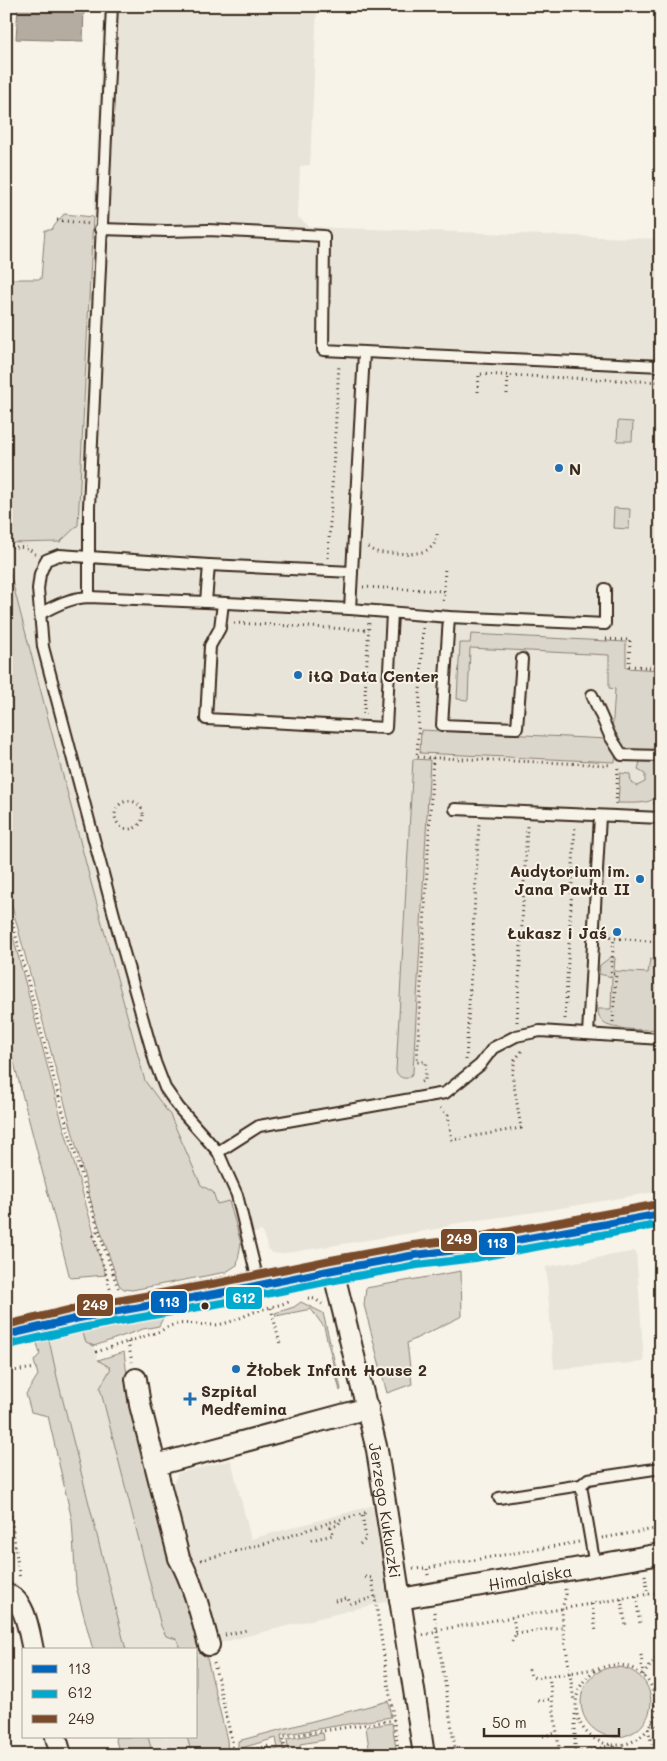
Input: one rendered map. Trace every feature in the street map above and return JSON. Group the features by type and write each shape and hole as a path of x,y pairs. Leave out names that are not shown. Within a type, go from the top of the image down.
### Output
{"street":[{"path":"79,1318 415,1255 473,1248 661,1214"},
{"name":"Jerzego Kukuczki","path":"333,1270 377,1450 424,1755"},
{"path":"6,1335 34,1329"},
{"path":"136,1380 140,1405 179,1558 184,1565 210,1645"},
{"path":"156,1465 368,1408"},
{"name":"Himalajska","path":"400,1596 561,1572 661,1554"},
{"path":"8,1595 14,1598 23,1610 32,1648"},
{"path":"56,1738 61,1755"}],"lane":[{"path":"89,597 88,557 100,228 112,6"},
{"path":"100,228 167,231 208,230 324,236 323,350 661,366"},
{"path":"350,609 364,352"},
{"path":"259,1285 237,1195 218,1152 179,1108 165,1088 156,1062 123,949 43,647 38,589 40,574 46,560 59,555 352,572"},
{"path":"206,602 209,565"},
{"path":"40,614 73,598 89,597 350,609 424,616 604,624 605,589"},
{"path":"222,604 220,628 210,646 206,719 386,728 392,614"},
{"path":"446,617 442,725 517,728 522,659"},
{"path":"592,696 610,736 622,755 661,756"},
{"path":"455,809 661,818"},
{"path":"588,1034 600,816"},
{"path":"218,1152 259,1126 445,1092 480,1065 493,1048 516,1036 540,1031 661,1039"},
{"path":"499,1498 581,1485 588,1480 661,1468"},
{"path":"581,1485 595,1566"}],"path":[{"path":"57,220 100,228"},
{"path":"328,571 340,351"},
{"path":"478,392 479,374 661,382"},
{"path":"507,394 508,375"},
{"path":"365,544 376,552 422,553 434,545 437,534"},
{"path":"6,546 27,548 46,560"},
{"path":"445,566 446,617"},
{"path":"351,586 444,591"},
{"path":"424,616 417,757 618,765 615,806"},
{"path":"221,623 369,628 363,727"},
{"path":"600,638 630,640 629,666 661,668"},
{"path":"433,757 417,1062 426,1062 425,1080 429,1108 440,1107 448,1115 452,1140 520,1128 512,1072 515,1060 523,1048 516,1036 527,813"},
{"path":"128,801 140,805 143,810 142,822 132,830 125,829 115,819 117,807 128,801"},
{"path":"564,1033 575,815"},
{"path":"464,1078 479,819"},
{"path":"6,898 63,1114 98,1231 116,1285 123,1295"},
{"path":"606,929 608,935 614,938 661,942"},
{"path":"613,1024 616,974 611,974 614,938"},
{"path":"417,1083 425,1080"},
{"path":"98,1231 94,1236 111,1288 111,1297"},
{"path":"96,1352 160,1331 168,1325 196,1322 210,1325 231,1322 288,1302 295,1295"},
{"path":"302,1296 315,1299 327,1307"},
{"path":"271,1308 280,1344"},
{"path":"6,1370 36,1368"},
{"path":"6,1481 20,1584 8,1595"},
{"path":"217,1556 387,1508"},
{"path":"360,1544 366,1539 362,1514"},
{"path":"311,1540 333,1535 331,1527 338,1525 341,1520"},
{"path":"428,1577 427,1568 661,1528"},
{"path":"6,1551 16,1550"},
{"path":"561,1572 566,1594 562,1609 562,1627 578,1721 586,1732 597,1741 614,1745"},
{"path":"365,1577 372,1578 399,1755"},
{"path":"437,1630 661,1592"},
{"path":"335,1601 348,1598 350,1604 375,1597 400,1596"},
{"path":"636,1597 640,1624"},
{"path":"621,1599 626,1626"},
{"path":"592,1604 596,1632"},
{"path":"434,1611 456,1755"},
{"path":"512,1641 516,1634 513,1618"},
{"path":"516,1634 562,1627"},
{"path":"235,1633 247,1630"},
{"path":"210,1645 232,1741 233,1755 269,1746"},
{"path":"643,1675 658,1654 661,1654"},
{"path":"641,1655 643,1675"},
{"path":"566,1755 575,1754 614,1745 624,1745 636,1740 648,1728 656,1710 655,1696 643,1675 631,1667 620,1664 604,1664 587,1676 580,1685 576,1696 575,1754"},
{"path":"529,1669 531,1676 535,1678 597,1669"},
{"path":"549,1676 560,1755"},
{"path":"655,1696 661,1696"},
{"path":"538,1701 552,1699"},
{"path":"286,1755 284,1737 394,1720"},
{"path":"652,1722 661,1730"},
{"path":"648,1728 652,1744"},
{"path":"543,1736 557,1733"},
{"path":"614,1745 615,1751"}],"shaded area":[{"path":"18,6 84,6 83,41 16,39"},
{"path":"104,6 317,6 310,165 300,166 298,217 310,227 661,239 661,1191 452,1224 443,1228 280,1254 273,1253 268,1249 262,1231 234,1238 172,1191 145,1080 6,558 6,543 51,543 78,525"},
{"path":"64,214 93,217 78,525 60,542 6,543 6,279 41,279 45,230 51,230"},
{"path":"618,421 633,422 632,441 617,441"},
{"path":"614,508 630,509 629,529 613,528"},
{"path":"6,558 145,1081 170,1115 201,1185 213,1192 217,1204 229,1201 241,1243 237,1265 226,1272 132,1290 124,1289 119,1285 92,1205 6,884"},
{"path":"471,634 626,642 626,668 661,670 661,751 623,749 612,734 615,689 609,688 609,655 470,648 468,700 457,699 460,643 470,643"},
{"path":"421,730 608,739 616,750 615,762 420,753"},
{"path":"413,759 430,760 413,1072 410,1077 403,1078 396,1071"},
{"path":"640,761 661,761 658,793 655,798 642,803 618,803 620,773 630,774 631,782 637,786 645,782 645,774 638,770"},
{"path":"6,910 60,1114 94,1233 93,1237 106,1275 70,1278 6,1032"},
{"path":"611,957 615,958 614,971 648,973 650,959 661,967 660,1021 654,1029 637,1030 609,1026 601,1019 598,1009 611,1009 612,977 599,974 600,965"},
{"path":"636,1251 644,1362 554,1369 546,1267"},
{"path":"461,1271 462,1316 407,1343 412,1384 387,1393 364,1305 366,1288"},
{"path":"301,1302 323,1313 340,1391 324,1327 311,1309 276,1316 275,1313 294,1307"},
{"path":"163,1318 159,1326 143,1329 94,1346 86,1342 82,1331 116,1320"},
{"path":"82,1331 86,1342 94,1346 98,1360 111,1368 196,1613 227,1740 228,1755 120,1755 115,1738 198,1738 198,1648 92,1648 76,1586 72,1520 48,1416 31,1412 26,1394 38,1375 34,1361 40,1354 37,1343"},
{"path":"49,1340 125,1648 92,1648 76,1586 72,1520 48,1416 31,1412 26,1394 38,1375 34,1361 40,1354 37,1343"},
{"path":"124,1352 128,1382 196,1613 227,1740 228,1755 192,1755 187,1738 198,1738 198,1648 179,1648 177,1639 166,1636 161,1626 100,1388 111,1368 98,1360"},
{"path":"231,1460 251,1539 378,1504 392,1600 215,1644 169,1492 178,1473"},
{"path":"623,1667 636,1673 645,1682 649,1688 651,1702 649,1716 641,1727 630,1735 609,1737 602,1735 591,1727 583,1716 581,1695 583,1688 591,1677 602,1669"},
{"path":"388,1701 391,1717 281,1735 284,1755 251,1755 278,1749 276,1738 238,1749 238,1741"},
{"path":"392,1723 397,1755 370,1755 366,1727"},
{"path":"323,1733 324,1740 300,1744 301,1755 289,1755 287,1739"},
{"path":"115,1738 148,1738 153,1755 120,1755"}],"tunnel":[{"path":"34,1329 79,1318"}],"transit line":[{"name":"249","path":"6,1325 77,1308 223,1282 331,1260 413,1245 472,1238 659,1204"},
{"name":"113","path":"6,1335 79,1318 225,1292 333,1270 415,1255 473,1248 661,1214"},
{"name":"612","path":"8,1345 81,1328 227,1302 335,1280 417,1265 475,1258 661,1224"}],"place":[{"name":"N","path":"559,468"},
{"name":"itQ Data Center","path":"298,675"},
{"name":"Audytorium im. Jana Pawła II","path":"640,879"},
{"name":"Łukasz i Jaś","path":"617,932"},
{"name":"Żłobek Infant House 2","path":"236,1369"},
{"name":"Szpital Medfemina","path":"190,1399"}]}
